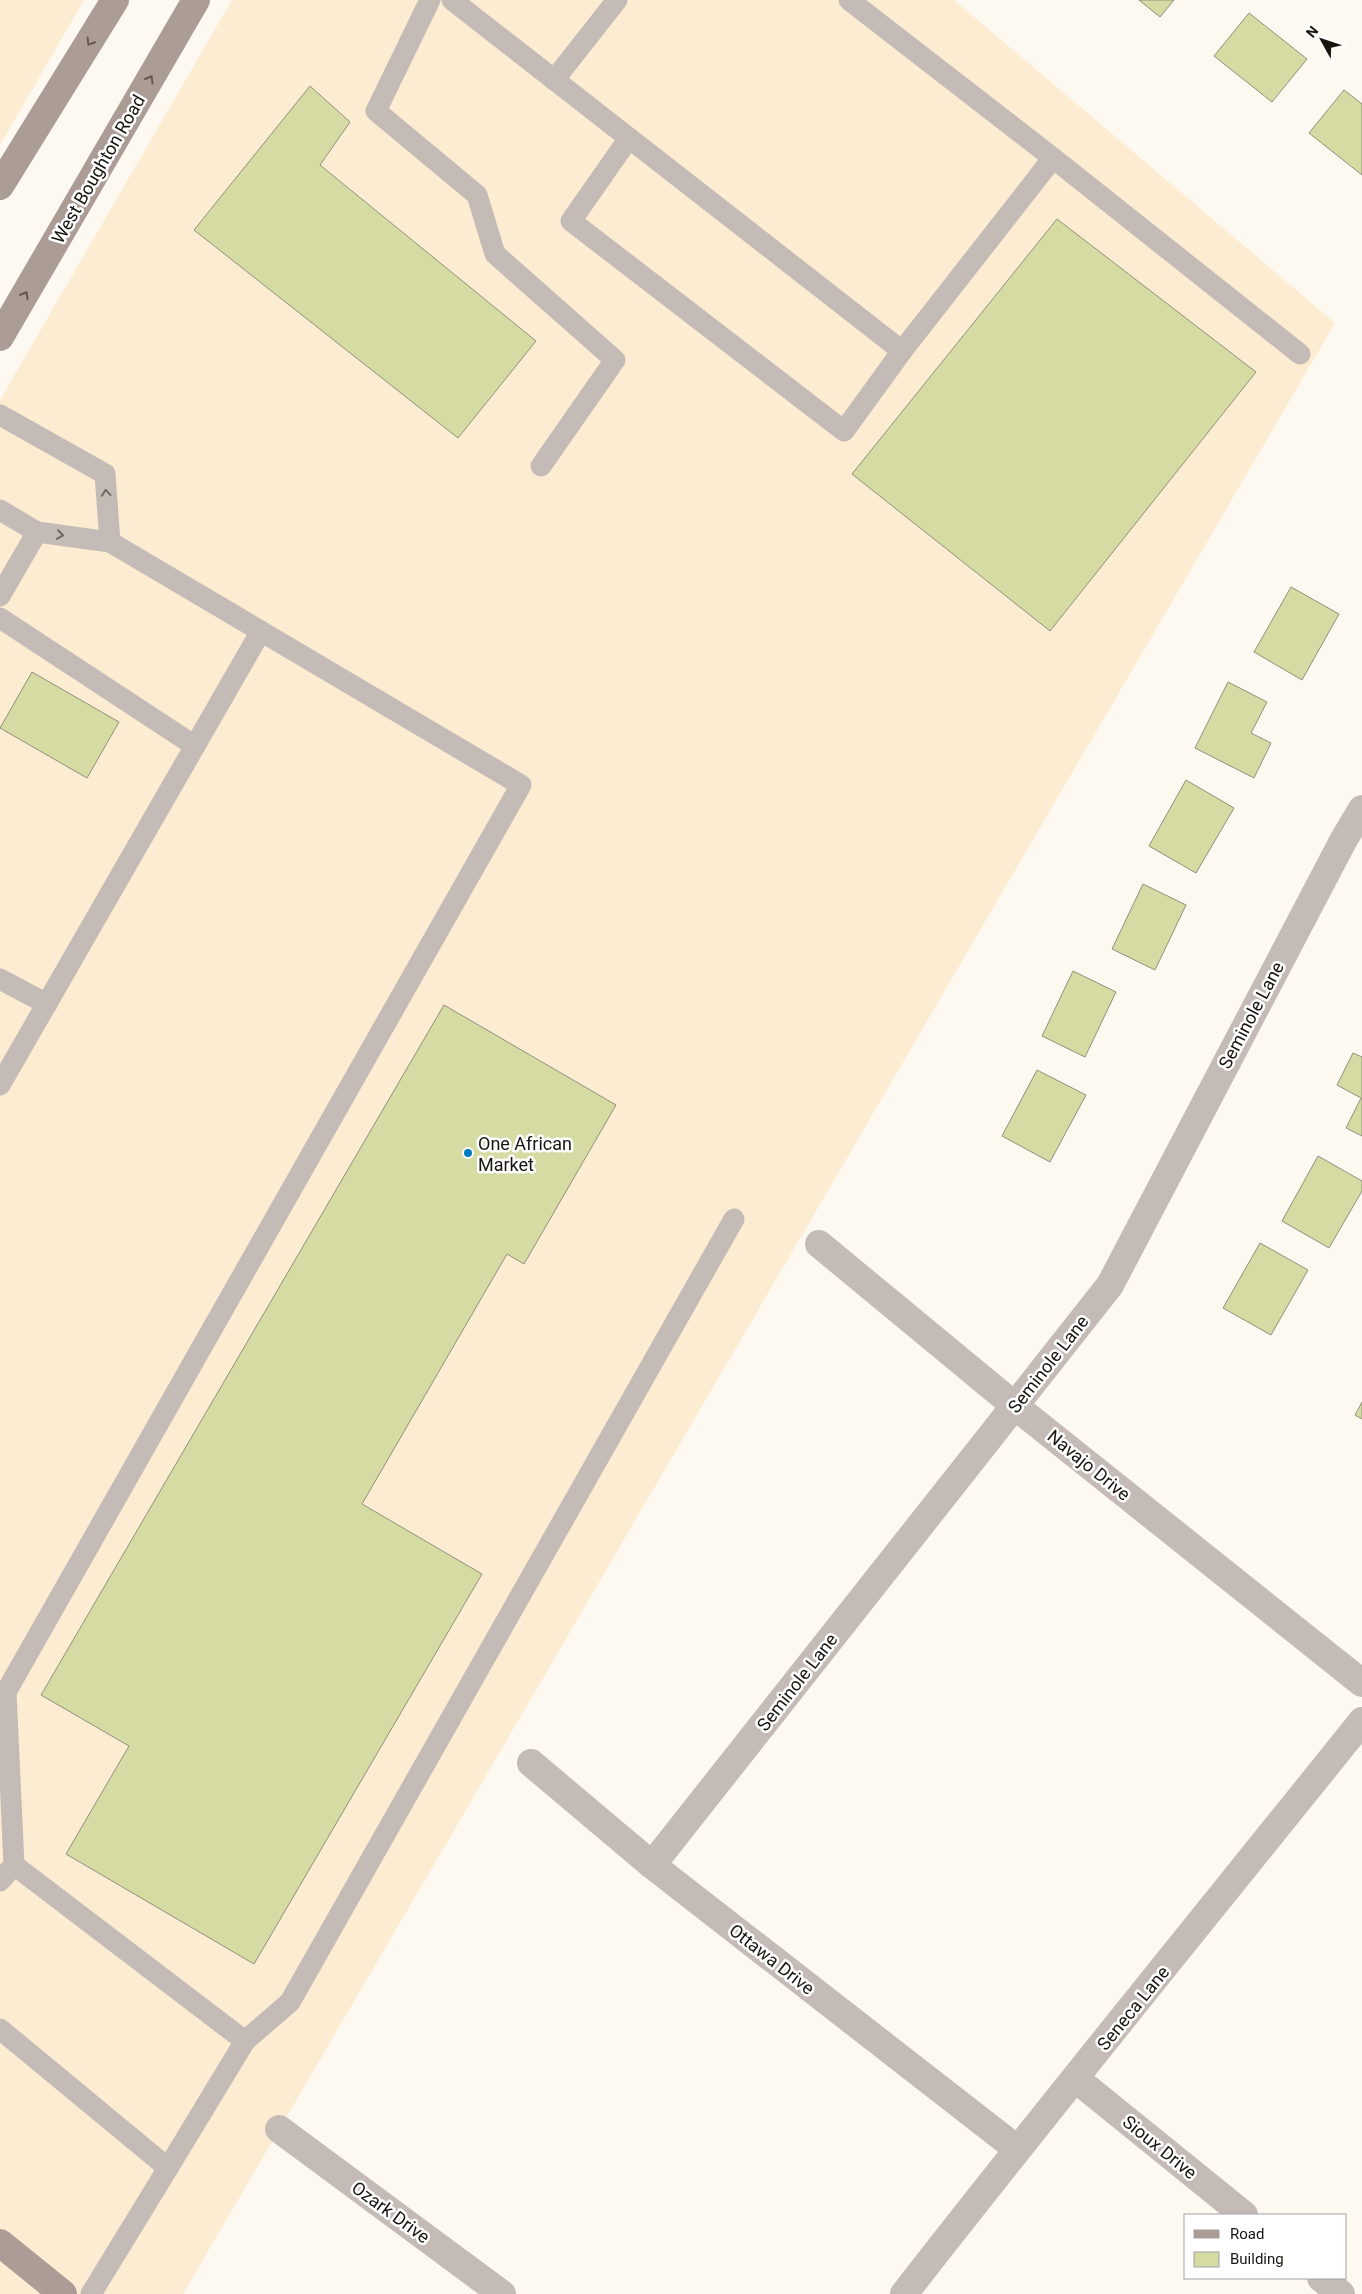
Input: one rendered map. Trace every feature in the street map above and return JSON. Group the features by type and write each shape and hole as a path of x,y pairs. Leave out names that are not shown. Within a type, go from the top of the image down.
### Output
{"main road":[{"path":"0,186 114,0"},
{"name":"West Boughton Road","path":"0,337 196,0"},
{"path":"0,2243 63,2294"}],"street":[{"name":"Seminole Lane","path":"652,1865 1110,1285 1338,850 1362,810"},
{"name":"Navajo Drive","path":"819,1244 1015,1406 1362,1683"},
{"name":"Seneca Lane","path":"904,2294 1017,2149 1076,2079 1362,1722"},
{"name":"Ottawa Drive","path":"531,1763 652,1865 1017,2149"},
{"name":"Sioux Drive","path":"1076,2079 1243,2214"},
{"name":"Ozark Drive","path":"279,2129 502,2294"},
{"path":"1322,2279 1341,2294"}],"lane":[{"path":"430,0 376,111 477,195 495,254 615,360 542,466"},
{"path":"452,0 902,351"},
{"path":"554,80 616,0"},
{"path":"849,0 1053,158 1300,354"},
{"path":"629,138 571,221 844,431 902,351 1053,158"},
{"path":"0,415 105,474 110,542"},
{"path":"0,510 37,532 110,542 521,785 3,1690 7,1873 245,2041"},
{"path":"0,596 37,532"},
{"path":"0,618 195,746"},
{"path":"0,1085 261,631"},
{"path":"0,979 47,1004"},
{"path":"91,2294 245,2041 290,2002 734,1219"},
{"path":"0,2029 168,2168"}],"shaded area":[{"path":"0,0 84,0 0,145"},
{"path":"232,0 954,0 1335,323 183,2294 0,2294 0,400"}],"building":[{"path":"1139,0 1174,0 1160,17"},
{"path":"1249,13 1307,59 1272,102 1214,56"},
{"path":"310,86 350,122 320,165 536,341 458,438 194,230"},
{"path":"1344,90 1362,104 1362,175 1309,133"},
{"path":"1057,219 1256,372 1050,631 852,474"},
{"path":"1291,587 1339,614 1302,680 1254,652"},
{"path":"32,672 119,722 87,778 0,728"},
{"path":"1228,682 1267,702 1251,733 1271,743 1254,778 1195,748"},
{"path":"1186,780 1234,808 1196,873 1149,846"},
{"path":"1143,884 1186,905 1155,970 1112,949"},
{"path":"1073,971 1116,992 1085,1057 1042,1036"},
{"path":"444,1005 616,1105 524,1264 507,1254 362,1504 482,1574 254,1964 66,1854 129,1746 41,1695"},
{"path":"1353,1053 1362,1057 1362,1136 1346,1128 1361,1098 1337,1085"},
{"path":"1037,1070 1086,1095 1050,1162 1002,1136"},
{"path":"1318,1156 1362,1181 1362,1191 1329,1248 1282,1221"},
{"path":"1260,1243 1308,1270 1271,1335 1223,1308"},
{"path":"1362,1402 1362,1419 1355,1415"}],"place":[{"name":"One African Market","path":"468,1153"}]}
